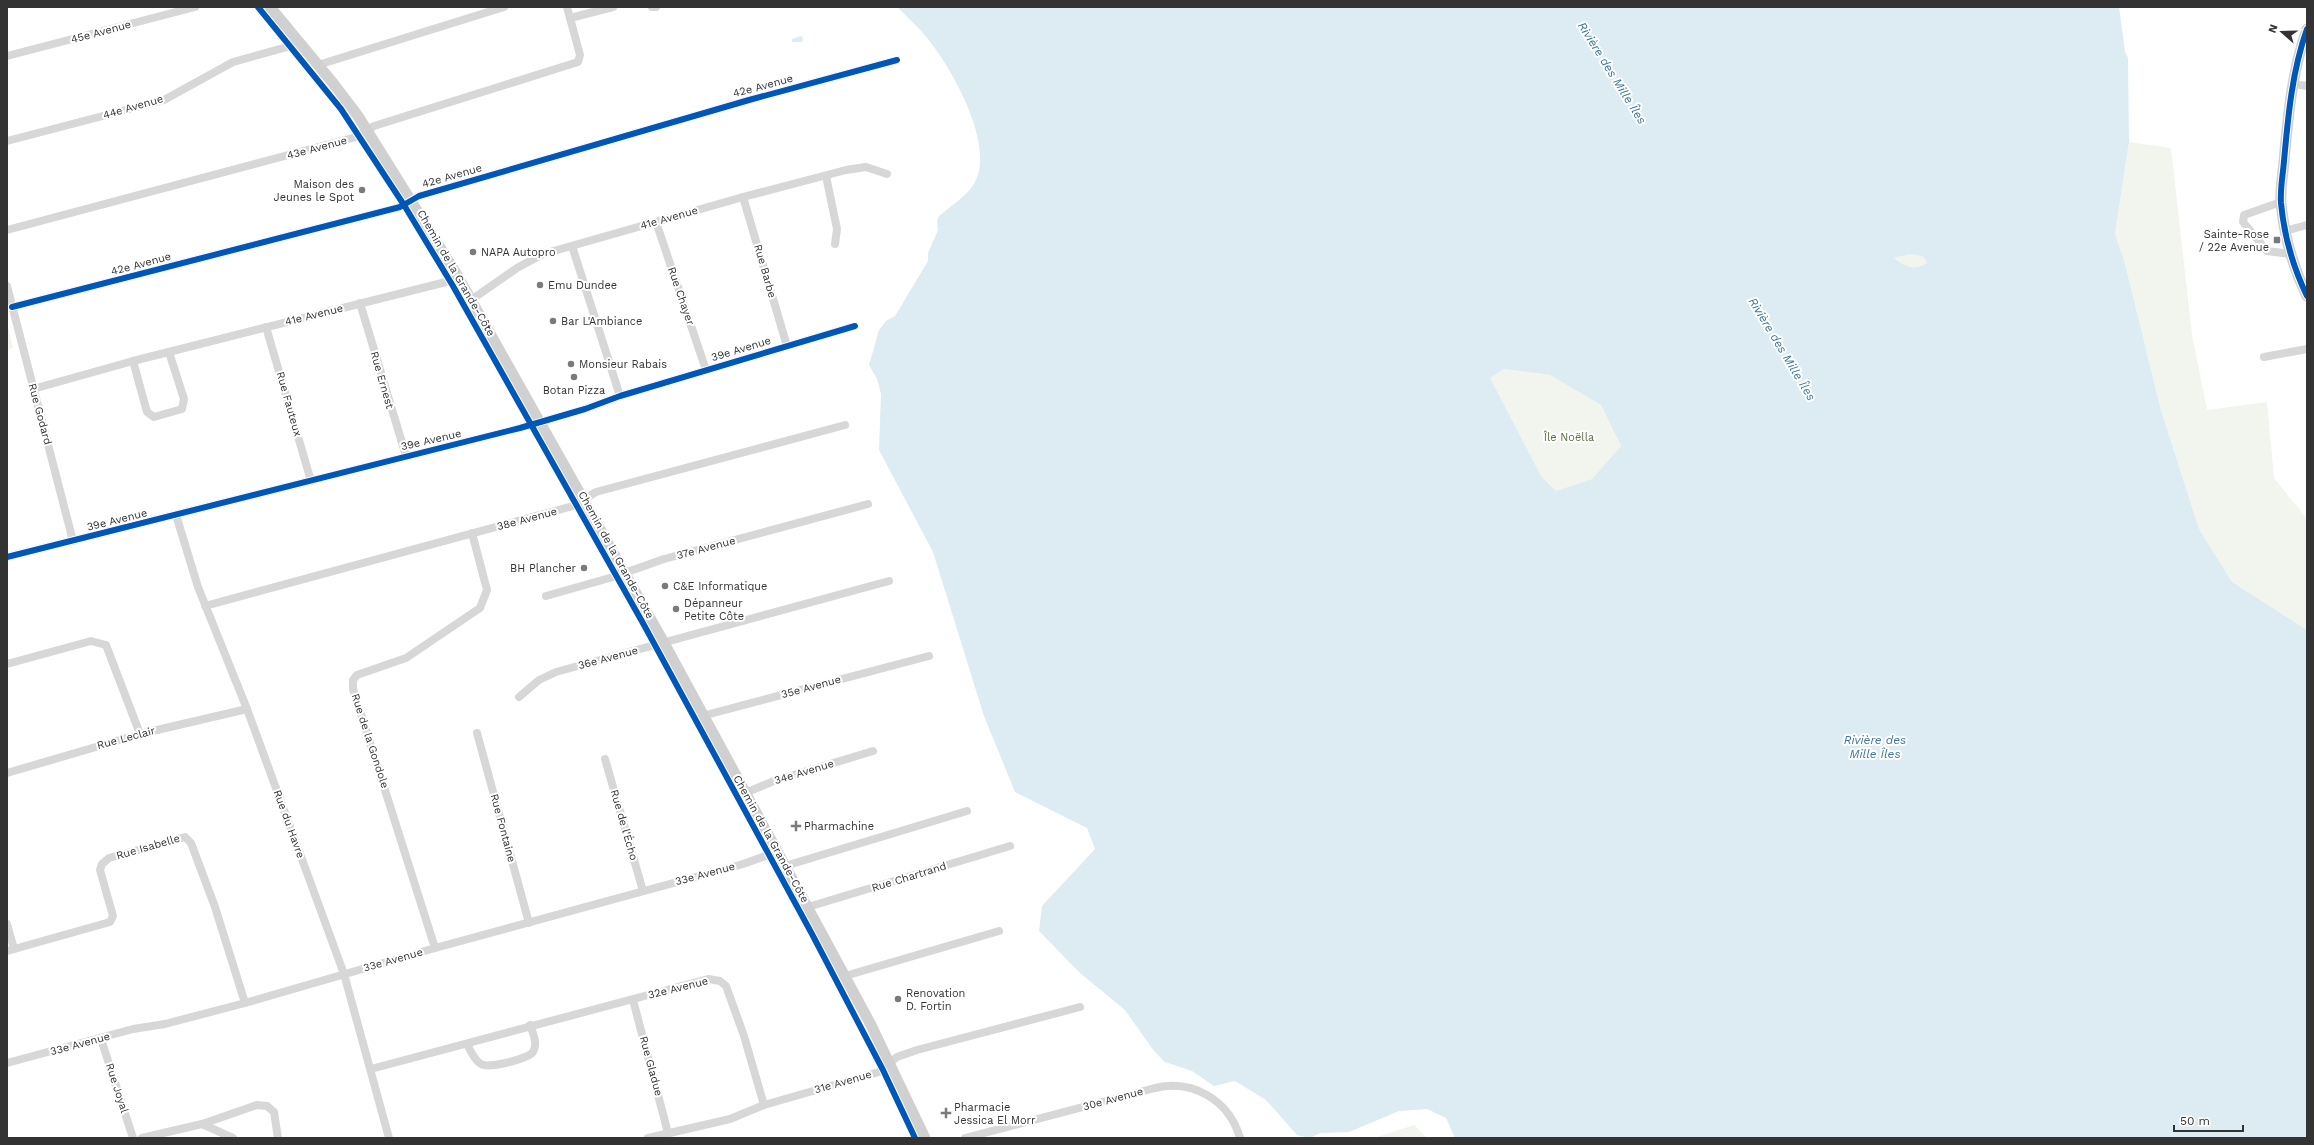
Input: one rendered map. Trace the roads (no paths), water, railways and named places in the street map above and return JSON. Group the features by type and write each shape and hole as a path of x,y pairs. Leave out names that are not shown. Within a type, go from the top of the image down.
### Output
{"main road":[{"name":"Chemin de la Grande-Côte","path":"270,7 318,65 367,131 412,200 457,275 664,643 702,716 808,907 890,1063 925,1138"},
{"path":"2307,30 2293,84 2281,202 2285,231 2291,254 2298,276 2307,296"}],"street":[{"name":"45e Avenue","path":"7,56 195,7"},
{"path":"318,65 504,7"},
{"path":"567,7 570,18 613,7"},
{"name":"43e Avenue","path":"7,230 334,144 356,137 374,126 578,62 580,55 570,18"},
{"name":"44e Avenue","path":"7,141 164,100 233,62 287,47 298,40"},
{"name":"42e Avenue","path":"12,307 378,213 400,206 419,196 749,100 897,60"},
{"path":"2293,84 2307,86"},
{"name":"41e Avenue","path":"471,300 543,254 743,197 846,170 866,167 887,174"},
{"path":"826,176 837,229 835,244"},
{"name":"Rue Barbe","path":"743,197 787,346"},
{"path":"2281,202 2244,215 2243,222 2267,250 2291,254"},
{"name":"Rue Chayer","path":"656,222 706,370"},
{"path":"2285,231 2307,225"},
{"path":"572,246 620,396"},
{"name":"41e Avenue","path":"33,389 133,361 446,282 457,275"},
{"name":"Rue Godard","path":"7,286 73,541"},
{"name":"Rue Ernest","path":"360,303 406,456"},
{"name":"39e Avenue","path":"7,557 541,422 620,396 855,326"},
{"name":"Rue Fauteux","path":"266,327 311,481"},
{"path":"2264,357 2307,349"},
{"path":"133,361 147,412 154,417 172,414 182,409 184,399 169,352"},
{"name":"38e Avenue","path":"205,606 573,506 591,494 602,490 845,425"},
{"name":"37e Avenue","path":"546,596 625,573 664,559 868,504"},
{"name":"Rue du Havre","path":"176,515 205,606 247,709 344,974 389,1138"},
{"name":"Rue de la Gondole","path":"435,948 353,689 353,680 357,675 406,658 480,608 487,590 472,533"},
{"name":"36e Avenue","path":"519,697 539,680 550,674 889,581"},
{"path":"7,664 91,641 106,645 140,734"},
{"name":"35e Avenue","path":"702,716 929,656"},
{"name":"Rue Leclair","path":"7,773 140,734 247,709"},
{"name":"Rue Fontaine","path":"477,733 529,923"},
{"name":"34e Avenue","path":"745,793 774,781 873,751"},
{"name":"Rue de l'Écho","path":"605,759 643,891"},
{"path":"785,866 967,811"},
{"name":"Rue Isabelle","path":"10,950 110,922 113,916 100,870 102,864 109,858 186,837 190,843 215,907 245,1003"},
{"name":"Rue Chartrand","path":"808,907 1010,846"},
{"name":"33e Avenue","path":"7,1063 101,1039 133,1029 164,1024 245,1003 435,948 755,861 777,852"},
{"path":"7,924 10,950"},
{"path":"845,976 999,931"},
{"name":"32e Avenue","path":"371,1069 466,1044 530,1025 633,1000 708,979 720,981 726,986 744,1036 764,1105"},
{"name":"Rue Gladue","path":"633,1000 668,1133"},
{"name":"31e Avenue","path":"648,1138 730,1118 764,1105 879,1072 897,1056 1080,1007"},
{"path":"466,1044 480,1064 488,1067 529,1056 534,1051 535,1039 530,1025"},
{"name":"Rue Joyal","path":"101,1039 133,1138"},
{"name":"30e Avenue","path":"965,1138 1155,1088 1176,1085 1195,1088 1212,1098 1231,1118 1240,1138"},
{"path":"144,1138 202,1124 257,1105 267,1106 274,1112 278,1138"},
{"path":"202,1124 232,1138"}],"water":[{"name":"Rivière des Mille Îles","path":"897,7 2119,7 2125,52 2128,58 2129,142 2115,234 2124,260 2161,410 2199,529 2232,582 2307,630 2307,1138 1455,1138 1446,1118 1427,1109 1399,1111 1349,1132 1320,1133 1310,1138 1297,1135 1266,1100 1235,1081 1214,1086 1192,1071 1165,1062 1154,1051 1125,1010 1080,973 1039,931 1042,906 1095,849 1087,828 1015,792 984,716 933,552 879,450 881,394 877,379 869,365 879,330 886,321 895,316 928,261 928,253 938,230 937,221 939,216 960,200 973,185 976,180 980,163 979,144 974,124 956,82 933,46 920,30","holes":["1910,254 1924,257 1927,263 1918,267 1910,267 1902,264 1894,258","1504,369 1550,375 1601,405 1621,446 1592,479 1556,491 1541,476 1490,378"]},
{"path":"801,36 803,39 802,42 792,42 792,39"}],"place":[{"name":"Maison des Jeunes le Spot","path":"362,190"},
{"name":"Sainte-Rose / 22e Avenue","path":"2277,240"},
{"name":"NAPA Autopro","path":"473,252"},
{"name":"Emu Dundee","path":"540,285"},
{"name":"Bar L'Ambiance","path":"553,321"},
{"name":"Monsieur Rabais","path":"571,364"},
{"name":"Botan Pizza","path":"574,377"},
{"name":"BH Plancher","path":"584,568"},
{"name":"C&E Informatique","path":"665,586"},
{"name":"Dépanneur Petite Côte","path":"676,609"},
{"name":"Pharmachine","path":"796,826"},
{"name":"Renovation D. Fortin","path":"898,999"},
{"name":"Pharmacie Jessica El Morr","path":"946,1113"}],"park label":[{"name":"Île Noëlla","path":"1569,437"}]}
